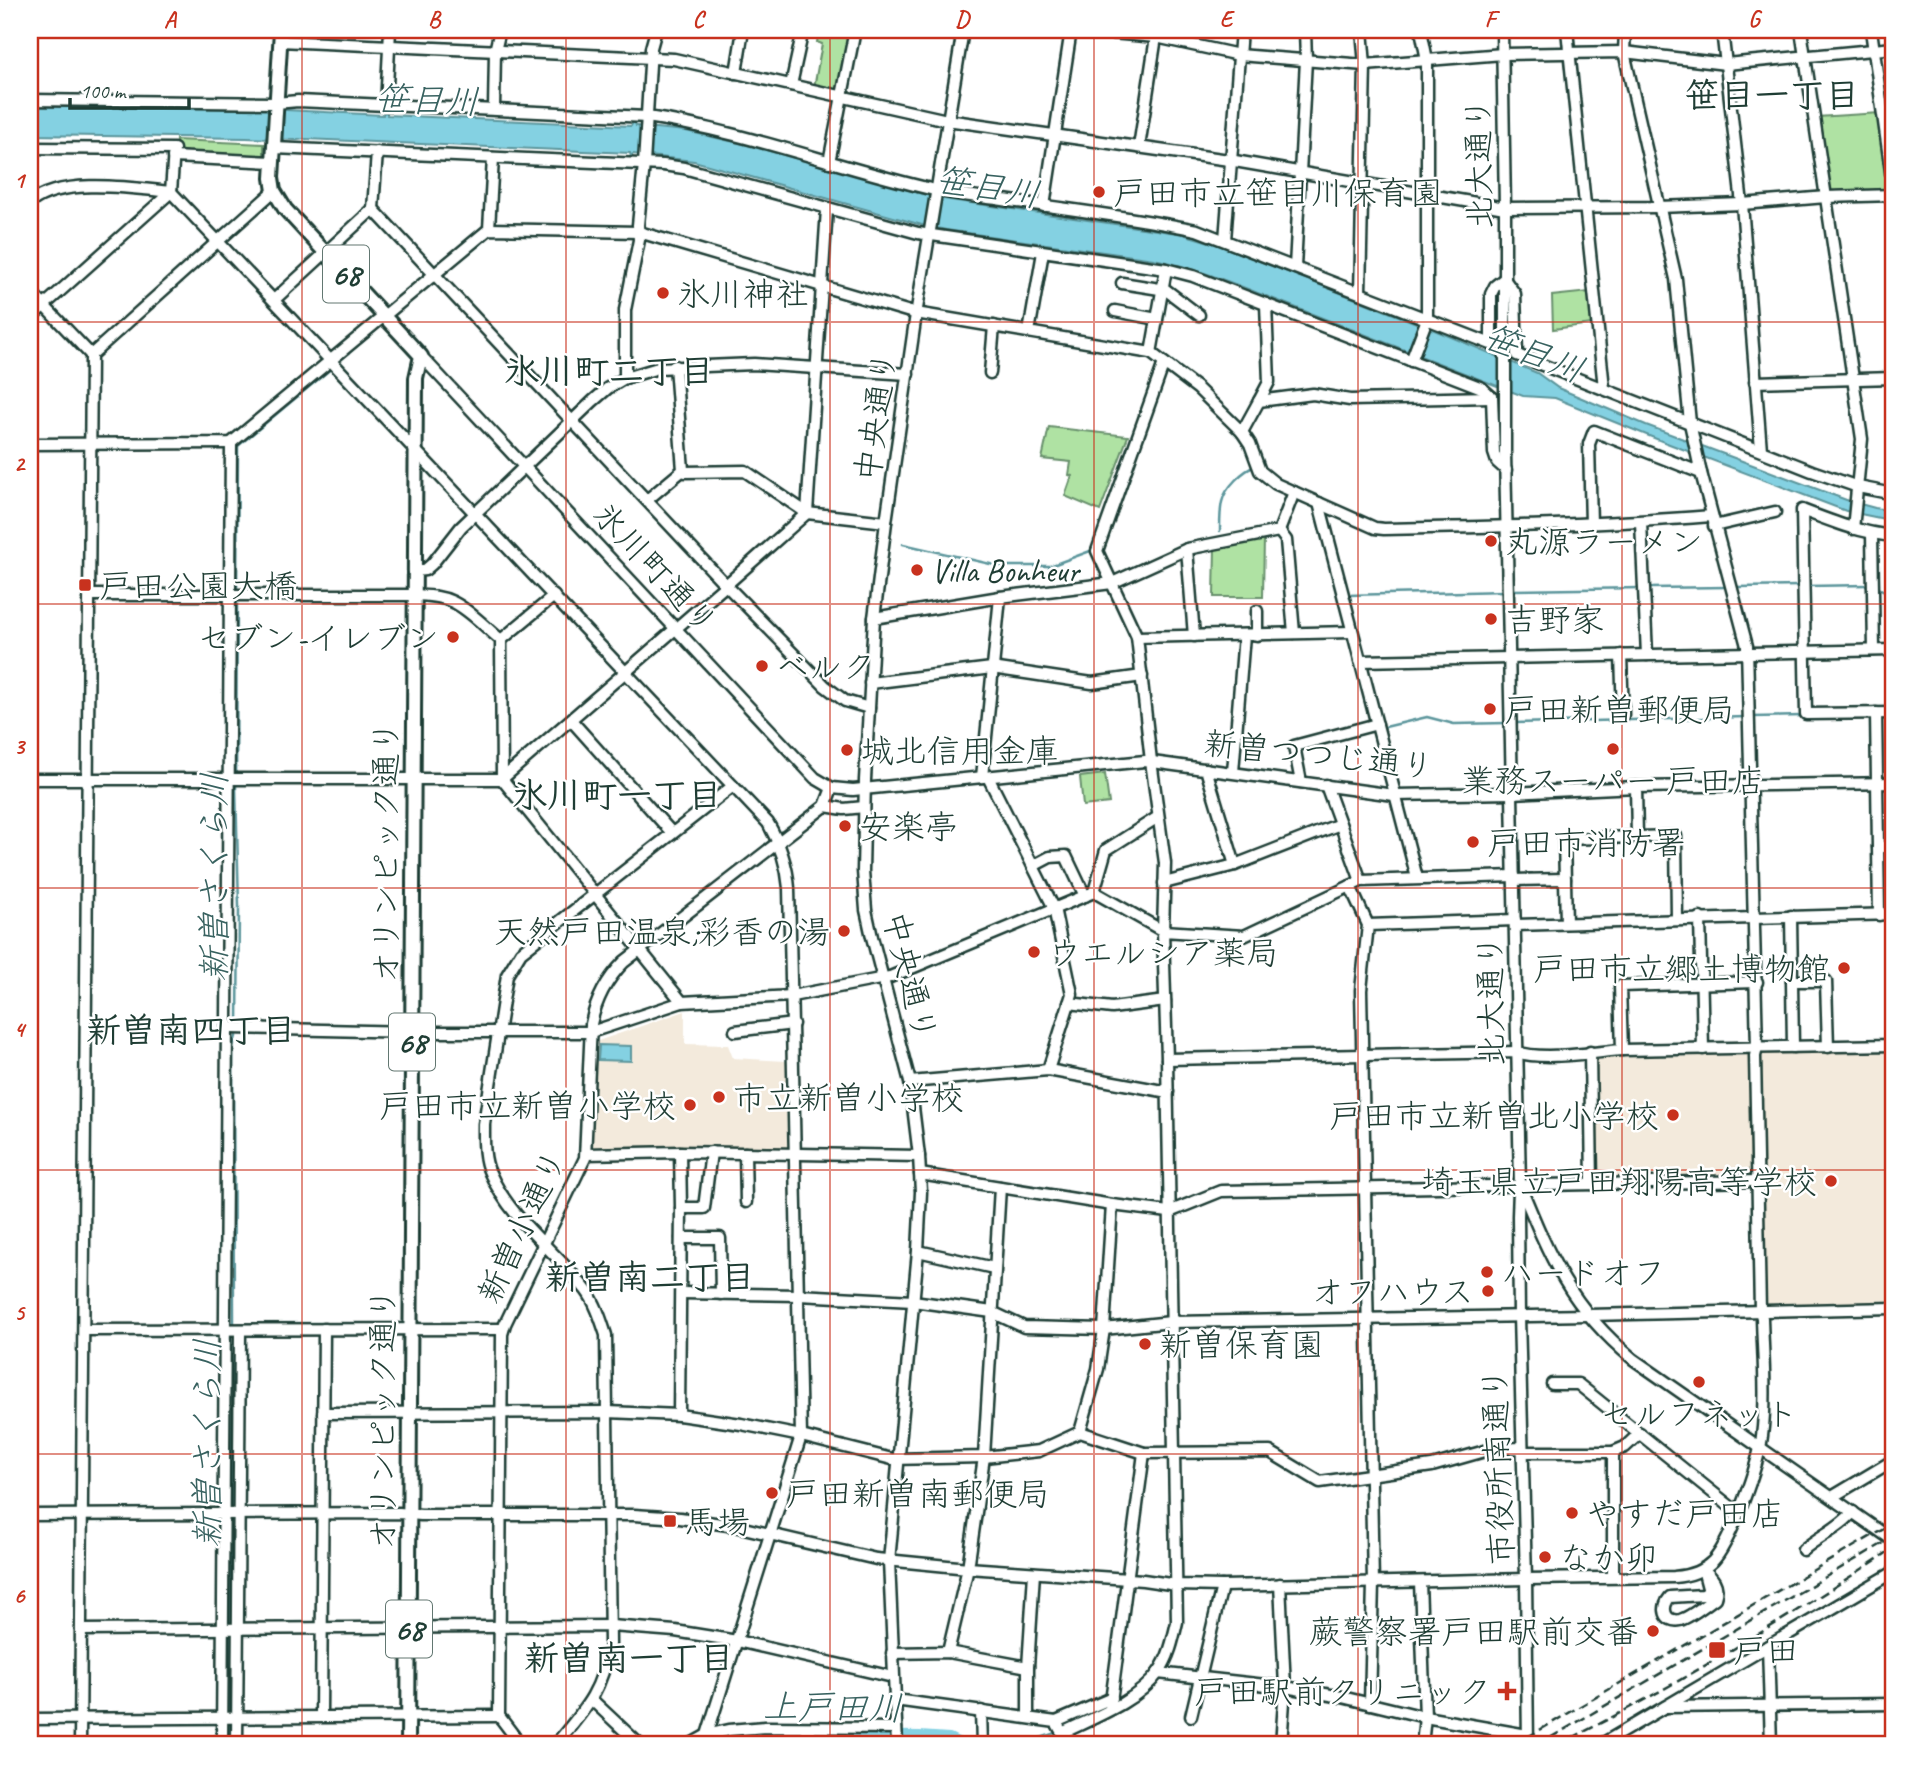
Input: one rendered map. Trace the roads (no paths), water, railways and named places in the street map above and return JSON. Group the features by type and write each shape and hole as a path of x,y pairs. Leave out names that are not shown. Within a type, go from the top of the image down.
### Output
{"main road":[{"path":"274,191 272,178 281,36"},
{"name":"68","path":"274,191 282,205 421,356"},
{"name":"オリンピック通り","path":"408,1745 415,450 416,378 421,356"}],"street":[{"path":"386,105 390,30"},
{"path":"494,109 495,51 500,30"},
{"path":"625,378 625,310 639,240 650,58 656,30"},
{"path":"736,73 743,30"},
{"path":"791,85 803,30"},
{"path":"829,162 855,30"},
{"path":"937,192 963,30"},
{"path":"1044,206 1071,30"},
{"path":"1078,30 1156,37 1239,55 1365,65 1503,54 1625,52 1726,64 1894,48"},
{"path":"1225,240 1241,30"},
{"path":"1294,267 1306,60 1305,30"},
{"path":"1360,293 1365,65 1362,30"},
{"path":"1411,359 1426,320 1427,60 1422,30"},
{"name":"北大通り","path":"1502,30 1505,452 1520,1185 1555,1266 1574,1298 1609,1338 1633,1359 1894,1541"},
{"path":"1567,30 1604,388"},
{"path":"30,1515 410,1514 680,1518 735,1526 889,1561 1177,1585 1683,1577 1703,1569 1720,1553 1758,1460 1763,1431 1755,1056 1757,982 1747,646 1700,471 1691,426 1676,279 1625,52 1625,30"},
{"path":"1722,30 1742,204 1761,450"},
{"path":"1801,30 1862,439 1853,527"},
{"path":"281,36 388,46 674,59 947,120 1231,160 1505,208 1585,208 1742,204 1894,194 1871,30"},
{"path":"1139,147 1156,37"},
{"path":"30,100 276,104 298,101 494,109 647,119 718,130 937,192 1149,220 1197,230 1491,344 1491,294 1495,286 1504,279 1516,294 1517,355 1604,388 1691,426 1761,450 1857,489 1894,494"},
{"path":"274,146 493,158 644,162 684,168 827,209 929,234 1166,269 1193,276 1482,388 1492,397 1494,453 1497,462 1506,470"},
{"path":"30,148 174,153 273,162"},
{"path":"274,300 373,209 377,152"},
{"path":"30,318 171,192 174,153"},
{"path":"489,229 493,158"},
{"path":"30,204 38,196 85,185 171,192 768,823 779,842 789,887 801,1436 707,1735"},
{"path":"91,355 274,191"},
{"name":"中央通り","path":"896,1738 889,1561 921,1214 920,1174 909,1082 869,924 863,887 864,807 874,618 886,522 937,192"},
{"path":"373,209 726,586 825,686 845,701 869,708"},
{"path":"30,779 502,779 807,513 827,209"},
{"path":"30,444 231,443 333,363 378,320 386,317 489,229 639,232 917,313 1152,353 1197,388 1242,432 1250,444 1260,471 1276,484 1375,527 1507,527 1713,521 1775,512"},
{"path":"1029,332 1043,252"},
{"path":"1152,353 1166,269"},
{"path":"1122,282 1166,290 1199,315"},
{"path":"30,291 91,355 80,1745"},
{"path":"1242,432 1269,382 1266,304"},
{"path":"1115,311 1157,319"},
{"path":"990,373 994,326"},
{"name":"氷川町通り","path":"421,356 815,778 832,788"},
{"path":"895,1700 1056,1722 1141,1692 1158,1673 1170,1651 1177,1622 1163,931 1165,863 1138,637 1097,551 1164,363"},
{"path":"415,571 429,567 476,513 608,388 625,378 650,369 675,366 754,364 908,374"},
{"path":"675,366 683,470"},
{"path":"1755,382 1894,378"},
{"path":"1259,401 1313,394 1350,400 1492,397"},
{"path":"1591,524 1589,444 1594,430 1700,471"},
{"path":"222,1745 229,1717 233,1330 235,595 231,443"},
{"path":"647,500 683,470"},
{"path":"683,470 745,471 807,513 886,522"},
{"path":"1279,531 1294,492"},
{"path":"1319,503 1417,878"},
{"path":"1894,536 1872,534 1802,510 1806,714 1894,713"},
{"path":"1641,522 1647,654"},
{"path":"874,618 1000,597 1112,583 1187,549 1279,531"},
{"path":"1279,531 1286,540 1294,633"},
{"path":"1872,534 1874,650"},
{"path":"1187,549 1194,636"},
{"path":"90,595 434,596 453,602 501,640"},
{"path":"501,640 554,596"},
{"path":"1000,597 985,777 1055,908 1072,994 1048,1070"},
{"path":"1257,611 1257,635"},
{"path":"1138,637 1352,632"},
{"path":"1233,772 1244,635"},
{"path":"501,640 502,779 682,1002"},
{"path":"1360,661 1894,650"},
{"path":"1621,655 1623,715"},
{"path":"870,683 992,668 1092,683 1142,676"},
{"path":"1876,713 1879,915"},
{"path":"571,720 672,833"},
{"path":"1301,782 1294,746 1377,724"},
{"name":"新曽つつじ通り","path":"865,789 1151,761 1394,794 1894,783"},
{"path":"1206,769 1235,865"},
{"path":"1326,785 1361,881"},
{"path":"555,1745 592,1700 602,1680 610,1644 606,1335 588,1292 513,1212 489,1171 484,1148 484,1124 508,975 520,952 733,786"},
{"path":"1636,787 1637,837"},
{"path":"864,807 844,809 825,806 832,788 865,789"},
{"name":"新曽小通り","path":"499,1716 503,1329 586,1154 593,1014 605,985 617,969 825,806"},
{"path":"238,1028 591,1032 682,1002 792,996 883,978 927,963 1090,894 1106,850 1158,817"},
{"path":"1164,883 1235,865 1340,824"},
{"path":"1566,923 1564,839 1676,836 1677,919"},
{"path":"1878,847 1894,847"},
{"path":"1033,866 1050,858 1066,856 1090,894 1163,931 1244,936 1361,881 1417,878 1565,879"},
{"path":"1350,886 1368,925 1361,989 1373,1583 1370,1704"},
{"path":"1368,925 1566,923 1894,914"},
{"path":"1791,916 1793,1047"},
{"path":"1700,918 1703,1049"},
{"path":"1792,981 1826,981 1828,1046"},
{"path":"1622,1050 1620,986 1757,982"},
{"path":"1069,1003 1112,1008 1165,1001"},
{"path":"735,1031 793,1024"},
{"path":"1167,1059 1517,1052 1527,1055 1585,1054 1622,1050 1894,1045"},
{"path":"1590,1052 1592,1184"},
{"path":"909,1082 1048,1070 1168,1092"},
{"path":"680,1152 680,1415"},
{"path":"586,1154 711,1152 919,1156"},
{"path":"681,1208 704,1208 711,1152"},
{"path":"745,1153 746,1202"},
{"path":"920,1174 1169,1212 1221,1191 1758,1181"},
{"name":"市役所南通り","path":"1520,1185 1519,1317 1527,1740"},
{"path":"948,1652 968,1568 984,1457 1000,1187"},
{"path":"1080,1432 1098,1369 1104,1329 1111,1205"},
{"path":"681,1238 720,1238 721,1294"},
{"path":"918,1251 994,1268"},
{"path":"681,1293 913,1301 992,1311 1024,1327 1104,1329 1171,1322 1894,1308"},
{"path":"321,1717 324,1329"},
{"path":"84,1330 503,1329"},
{"path":"231,1514 233,1330"},
{"path":"1552,1384 1578,1384 1737,1512"},
{"path":"323,1413 608,1412 680,1415 801,1436 892,1459 984,1457 1039,1451 1080,1432 1144,1453 1270,1452 1320,1482 1432,1466 1492,1449 1613,1452 1625,1447 1640,1433"},
{"path":"1613,1452 1613,1577"},
{"path":"1062,1734 1111,1703 1144,1453"},
{"path":"1832,1497 1894,1460"},
{"path":"1803,1550 1844,1523 1853,1512"},
{"path":"1703,1569 1712,1576 1717,1587 1715,1598 1683,1619 1671,1619 1664,1608 1670,1597 1703,1595 1708,1592 1703,1569"},
{"path":"1600,1745 1894,1572"},
{"path":"1028,1717 1034,1573"},
{"path":"1420,1582 1426,1717 1422,1745"},
{"path":"1280,1584 1285,1687 1282,1745"},
{"path":"1191,1716 1222,1586"},
{"path":"81,1630 611,1626 675,1631 737,1642 894,1677"},
{"path":"1768,1646 1771,1745"},
{"path":"892,1653 948,1652 1028,1667"},
{"path":"1158,1673 1285,1687 1342,1697 1527,1740"},
{"path":"592,1700 639,1745"},
{"path":"1664,1707 1894,1704"},
{"path":"981,1711 982,1745"},
{"path":"30,1719 499,1716 521,1745"},
{"path":"229,1717 237,1745"},
{"path":"1056,1722 1069,1745"},
{"path":"689,1745 707,1735 765,1727 896,1738"},
{"path":"735,1745 809,1745"}],"water":[{"name":"笹目川","path":"30,106 266,109 383,115 384,110 387,110 387,115 631,126 635,122 636,126 686,131 748,145 937,198 1183,234 1184,231 1187,232 1186,235 1225,244 1224,247 1429,328 1432,326 1432,329 1537,373 1558,388 1646,425 1849,501 1894,511 1894,521 1846,511 1555,398 1523,396 1266,296 1264,300 1263,295 1223,280 1154,259 922,225 694,161 633,154 631,157 630,153 305,139 30,135"},
{"path":"599,1045 631,1046 631,1061 598,1060"}],"waterway":[{"name":"新曽さくら川","path":"338,362 381,326"},
{"name":"新曽さくら川","path":"237,592 238,446 333,367"},
{"path":"1220,531 1221,505 1227,491 1240,475 1256,466"},
{"path":"903,544 999,566 1050,566 1093,550"},
{"path":"1806,586 1869,585"},
{"path":"1736,587 1799,586"},
{"path":"1875,586 1894,596"},
{"path":"1648,588 1729,587"},
{"path":"1512,590 1642,588"},
{"path":"1347,595 1505,591"},
{"name":"新曽さくら川","path":"237,599 238,1026"},
{"path":"1753,717 1802,716"},
{"path":"1381,728 1427,717 1454,724 1508,723"},
{"path":"1515,723 1746,717"},
{"name":"新曽さくら川","path":"234,1327 233,1047 237,1033"},
{"name":"新曽さくら川","path":"230,1715 234,1333"},
{"name":"新曽さくら川","path":"230,1722 230,1745"},
{"path":"1021,1745 1055,1733"},
{"name":"上戸田川","path":"708,1745 743,1736 919,1738 949,1740 959,1745"}],"railway":[{"path":"1514,1745 1894,1523"},
{"path":"1538,1745 1894,1537"},
{"path":"1558,1745 1643,1701 1726,1653 1888,1552"}],"place":[{"name":"戸田市立笹目川保育園","path":"1099,192"},
{"name":"氷川神社","path":"663,293"},
{"name":"丸源ラーメン","path":"1491,541"},
{"name":"Villa Bonheur","path":"917,570"},
{"name":"戸田公園大橋","path":"85,585"},
{"name":"吉野家","path":"1491,619"},
{"name":"セブン-イレブン","path":"453,637"},
{"name":"ベルク","path":"762,666"},
{"name":"戸田新曽郵便局","path":"1490,709"},
{"name":"業務スーパー 戸田店","path":"1613,749"},
{"name":"城北信用金庫","path":"847,750"},
{"name":"安楽亭","path":"845,826"},
{"name":"戸田市消防署","path":"1473,842"},
{"name":"天然戸田温泉;彩香の湯","path":"844,931"},
{"name":"ウエルシア薬局","path":"1034,952"},
{"name":"戸田市立郷土博物館","path":"1844,968"},
{"name":"市立新曽小学校","path":"719,1097"},
{"name":"戸田市立新曽小学校","path":"690,1105"},
{"name":"戸田市立新曽北小学校","path":"1673,1115"},
{"name":"埼玉県立戸田翔陽高等学校","path":"1831,1181"},
{"name":"ハードオフ","path":"1487,1272"},
{"name":"オフハウス","path":"1488,1291"},
{"name":"新曽保育園","path":"1145,1344"},
{"name":"セルフネット","path":"1699,1382"},
{"name":"戸田新曽南郵便局","path":"772,1493"},
{"name":"やすだ戸田店","path":"1572,1513"},
{"name":"馬場","path":"670,1521"},
{"name":"なか卯","path":"1545,1557"},
{"name":"蕨警察署戸田駅前交番","path":"1653,1631"},
{"name":"戸田","path":"1717,1650"},
{"name":"戸田駅前クリニック","path":"1507,1691"}],"district":[{"name":"笹目一丁目","path":"1772,95"},
{"name":"氷川町二丁目","path":"609,371"},
{"name":"氷川町一丁目","path":"617,795"},
{"name":"新曽南四丁目","path":"191,1030"},
{"name":"新曽南二丁目","path":"650,1277"},
{"name":"新曽南一丁目","path":"629,1658"}]}
